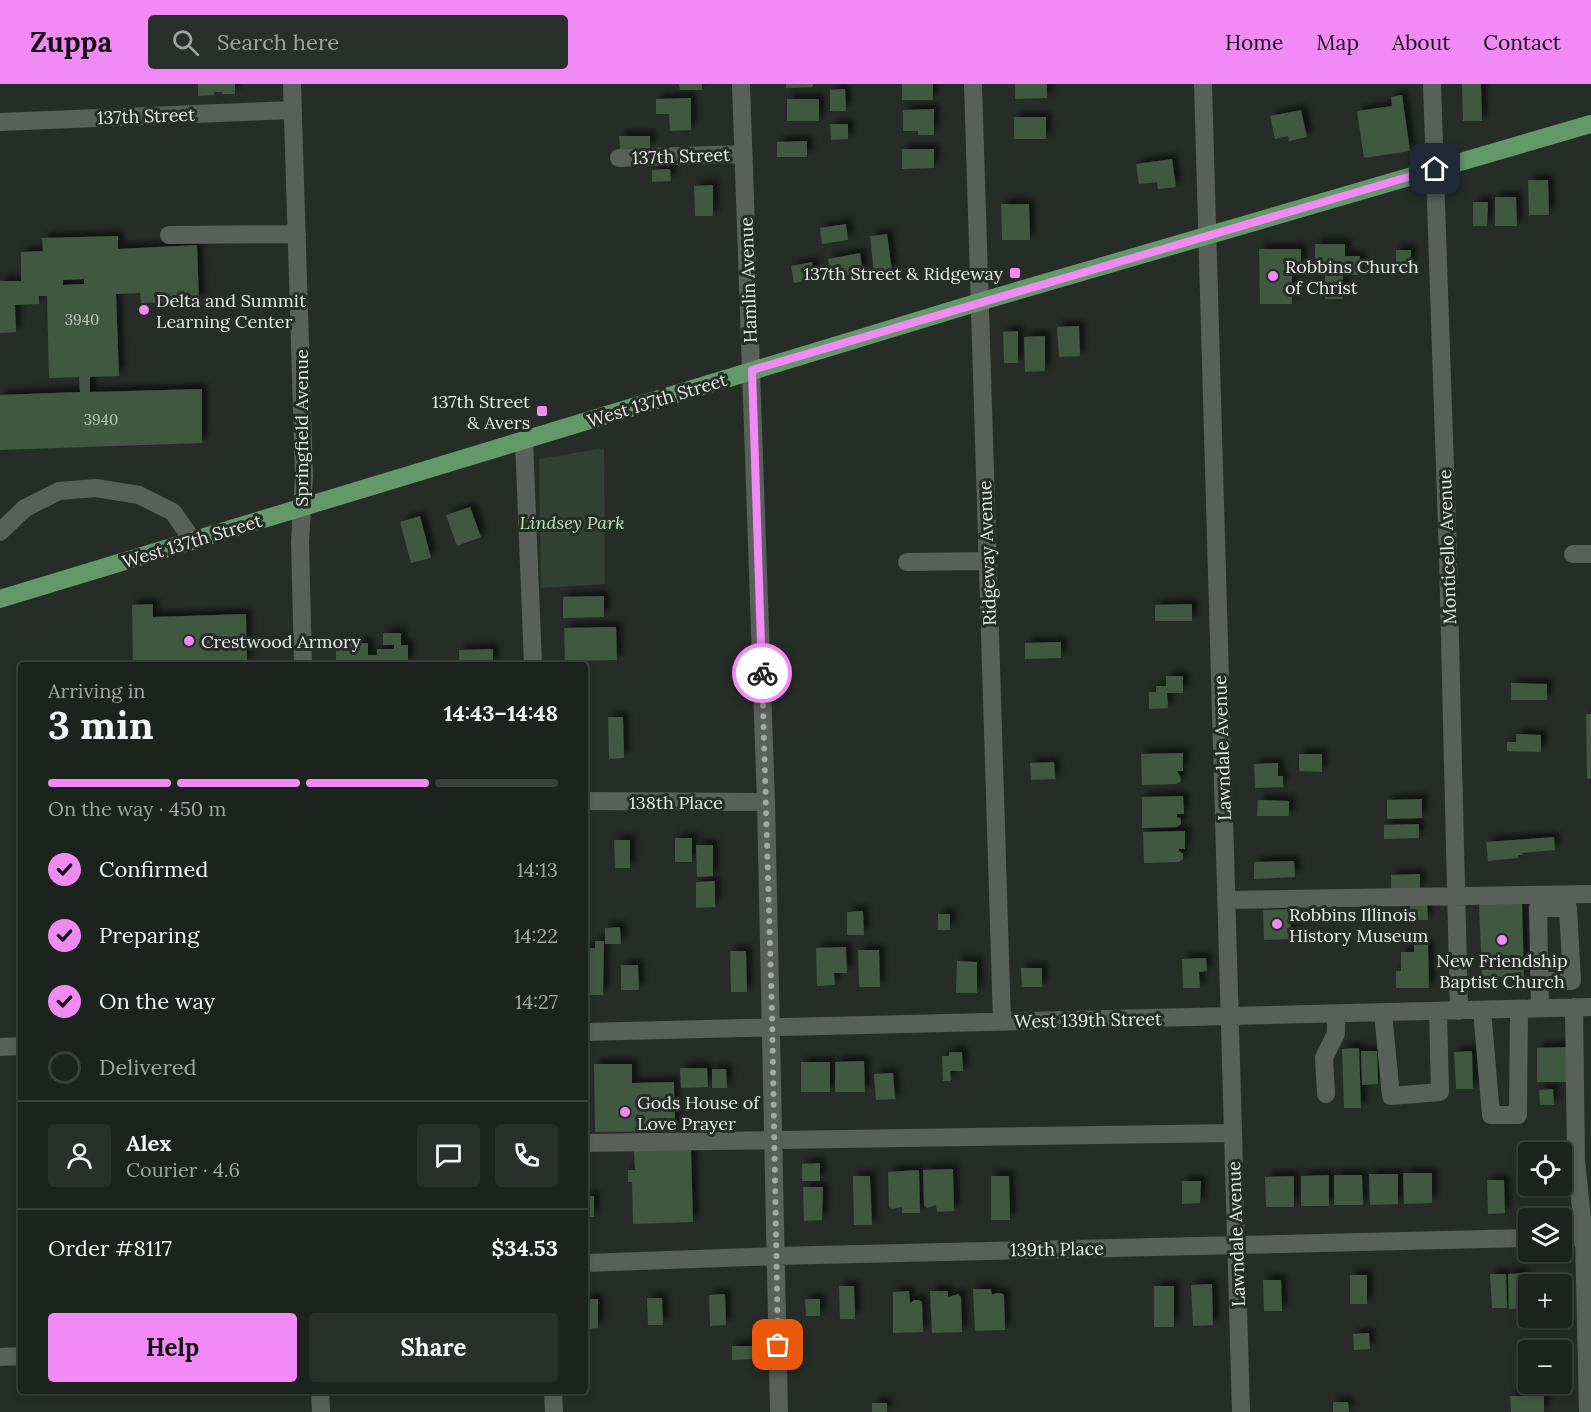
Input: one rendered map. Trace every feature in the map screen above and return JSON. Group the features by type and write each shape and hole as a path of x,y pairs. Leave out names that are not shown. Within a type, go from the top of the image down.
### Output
{"main road":[{"name":"West 137th Street","path":"0,599 752,370 1591,124"}],"street":[{"name":"Springfield Avenue","path":"292,84 304,476 300,542 303,662"},
{"name":"Hamlin Avenue","path":"741,84 766,802 779,1412"},
{"name":"Ridgeway Avenue","path":"973,84 1002,1022"},
{"name":"Lawndale Avenue","path":"1203,84 1241,1412"},
{"name":"Monticello Avenue","path":"1432,84 1448,557 1459,1011"},
{"name":"137th Street","path":"0,122 293,110"},
{"name":"137th Street","path":"619,158 743,154"},
{"path":"169,235 297,234"},
{"path":"524,441 533,662"},
{"path":"0,532 25,508 59,491 96,488 139,495 173,512 193,541"},
{"path":"907,562 988,561"},
{"name":"138th Place","path":"588,801 766,802"},
{"path":"1227,900 1591,894"},
{"path":"1539,981 1540,1008"},
{"path":"1583,1007 1576,1161 1588,1236 1588,1412"},
{"name":"West 139th Street","path":"588,1032 1583,1007"},
{"path":"1482,1010 1491,1115 1518,1115 1519,1009"},
{"path":"1383,1013 1391,1096 1440,1092 1438,1011"},
{"path":"1326,1094 1324,1058 1336,1033 1336,1014"},
{"path":"0,1047 18,1046"},
{"path":"588,1143 1233,1133"},
{"path":"1572,1237 1588,1236"},
{"name":"139th Place","path":"588,1263 776,1256 1518,1238"},
{"path":"0,1357 18,1356"},
{"path":"320,1394 321,1412"},
{"path":"553,1394 554,1412"}],"green space":[{"name":"Lindsey Park","path":"604,448 605,584 541,588 539,459"}],"building":[{"path":"198,84 235,84 235,94 214,92 214,95 198,96"},
{"path":"679,84 702,84 702,90 680,90"},
{"path":"786,84 813,84 813,87 786,88"},
{"path":"902,84 933,84 933,100 902,100"},
{"path":"1015,84 1047,84 1047,98 1015,99"},
{"path":"1462,84 1481,84 1482,121 1463,121"},
{"path":"845,89 846,111 830,111 830,90"},
{"path":"1402,95 1410,151 1364,158 1357,111 1392,106 1391,97"},
{"path":"691,98 691,130 670,131 669,114 656,114 656,99"},
{"path":"787,99 819,99 819,121 787,121"},
{"path":"934,109 934,135 918,135 918,131 903,131 903,110"},
{"path":"1301,110 1307,137 1289,141 1288,136 1275,139 1270,116"},
{"path":"1014,117 1046,117 1046,139 1014,139"},
{"path":"830,124 848,124 848,139 831,140"},
{"path":"619,136 650,136 650,148 620,149"},
{"path":"807,141 807,157 777,157 777,142"},
{"path":"902,149 934,149 934,168 902,169"},
{"path":"1172,159 1176,187 1158,189 1157,182 1139,184 1136,164"},
{"path":"670,169 671,181 652,182 652,170"},
{"path":"1528,180 1548,180 1549,215 1529,215"},
{"path":"713,185 713,216 695,216 694,186"},
{"path":"1495,197 1516,197 1517,226 1495,226"},
{"path":"1473,202 1488,202 1487,226 1473,226"},
{"path":"1001,204 1029,204 1030,240 1002,240"},
{"path":"846,224 848,240 822,244 820,228"},
{"path":"887,234 892,271 874,273 870,236"},
{"path":"118,236 118,249 197,245 199,301 141,303 140,293 116,294 119,376 90,377 90,392 202,389 202,443 0,450 0,395 80,392 79,377 49,378 47,296 39,296 39,304 15,305 16,332 0,333 0,281 21,281 21,252 43,251 42,238","holes":["84,279 84,284 63,285 63,280"]},
{"path":"1315,244 1345,244 1345,256 1360,256 1360,275 1343,275 1343,299 1325,299 1325,261 1315,261"},
{"path":"1259,249 1301,249 1301,265 1292,266 1292,304 1260,304"},
{"path":"1396,250 1411,250 1411,268 1396,267"},
{"path":"860,253 863,272 831,278 828,259"},
{"path":"812,262 815,279 794,283 791,266"},
{"path":"1079,326 1080,356 1059,357 1057,327"},
{"path":"1018,331 1018,363 1004,363 1003,332"},
{"path":"1045,336 1045,371 1025,372 1024,337"},
{"path":"470,507 481,537 457,546 446,515"},
{"path":"420,516 431,558 411,563 400,522"},
{"path":"604,596 604,617 563,618 563,597"},
{"name":"Crestwood Armory","path":"153,604 153,617 246,614 247,662 133,662 132,605"},
{"path":"1192,604 1192,621 1155,621 1155,605"},
{"path":"616,627 617,660 565,661 564,628"},
{"path":"383,633 401,633 401,645 408,645 408,662 336,662 336,644 368,643 368,655 377,655 377,649 394,649 394,645 383,645"},
{"path":"1061,642 1061,658 1025,659 1025,643"},
{"path":"493,649 493,662 459,662 459,650"},
{"path":"1166,676 1183,676 1183,693 1167,693 1168,708 1149,709 1149,692 1156,692 1156,686 1166,686"},
{"path":"1511,683 1547,684 1547,700 1511,700"},
{"path":"1586,714 1591,714 1591,778 1587,779"},
{"path":"608,717 623,717 624,758 609,759"},
{"path":"1516,734 1541,735 1541,752 1507,751 1507,742 1516,742"},
{"path":"1183,753 1183,771 1177,771 1181,781 1176,784 1142,785 1141,754"},
{"path":"1299,754 1322,754 1322,772 1299,771"},
{"path":"1054,762 1055,779 1031,780 1030,763"},
{"path":"1278,763 1278,776 1283,776 1283,787 1255,788 1254,764"},
{"path":"1183,796 1184,814 1177,814 1177,817 1181,819 1181,824 1177,827 1142,828 1142,797"},
{"path":"1422,799 1422,818 1387,819 1387,800"},
{"path":"1258,800 1289,801 1289,816 1257,816"},
{"path":"1419,824 1419,838 1384,839 1384,825"},
{"path":"1185,831 1185,849 1179,849 1183,854 1183,859 1179,862 1144,863 1143,832"},
{"path":"1554,837 1555,850 1522,853 1523,855 1518,855 1518,858 1488,861 1486,842"},
{"path":"675,838 692,838 692,862 675,862"},
{"path":"614,840 630,840 630,868 615,868"},
{"path":"696,845 713,845 713,876 697,877"},
{"path":"1294,861 1295,877 1254,879 1254,862"},
{"path":"1420,874 1420,891 1391,891 1391,875"},
{"path":"715,881 715,907 696,908 696,882"},
{"name":"New Friendship Baptist Church","path":"1522,902 1524,977 1482,977 1479,904"},
{"path":"1410,903 1427,903 1428,920 1410,920"},
{"name":"Robbins Illinois History Museum","path":"1290,909 1291,939 1264,940 1263,910"},
{"path":"863,911 864,935 847,935 847,912"},
{"path":"938,914 950,914 950,930 938,930"},
{"path":"620,927 621,944 605,944 605,928"},
{"path":"595,941 604,941 603,995 588,995 588,948 595,948"},
{"path":"1428,944 1429,988 1396,988 1396,971 1401,971 1401,952 1414,952 1414,945"},
{"path":"846,947 847,973 834,973 835,985 817,986 816,948"},
{"path":"858,950 879,950 880,987 859,987"},
{"path":"730,951 746,951 747,992 731,992"},
{"path":"1206,958 1207,971 1199,972 1200,988 1183,988 1182,959"},
{"path":"957,961 977,962 977,993 956,993"},
{"path":"621,965 638,965 639,990 621,990"},
{"path":"1021,968 1042,968 1042,987 1022,987"},
{"path":"1567,1047 1569,1082 1537,1082 1537,1048"},
{"path":"1359,1048 1361,1108 1344,1108 1342,1049"},
{"path":"1361,1051 1377,1051 1378,1084 1362,1085"},
{"path":"1472,1051 1473,1089 1456,1089 1454,1052"},
{"path":"949,1052 962,1052 963,1071 950,1071 951,1081 943,1081 942,1056 949,1056"},
{"path":"864,1061 865,1092 835,1092 835,1062"},
{"path":"801,1062 830,1062 830,1092 801,1092"},
{"path":"594,1064 632,1064 632,1083 674,1082 675,1131 595,1132"},
{"path":"680,1068 707,1068 708,1087 681,1088"},
{"path":"712,1069 726,1069 727,1088 712,1088"},
{"path":"893,1073 895,1099 876,1100 874,1074"},
{"path":"1553,1089 1554,1105 1540,1105 1539,1090"},
{"path":"691,1150 693,1222 633,1224 632,1182 628,1182 628,1170 635,1170 634,1151"},
{"path":"820,1163 820,1181 802,1181 802,1164"},
{"path":"953,1169 954,1211 937,1212 936,1205 927,1208 924,1205 923,1170"},
{"path":"919,1170 920,1213 902,1213 902,1207 892,1209 889,1207 888,1172"},
{"path":"1403,1173 1432,1173 1432,1203 1404,1204"},
{"path":"1369,1174 1398,1174 1398,1204 1370,1205"},
{"path":"1329,1175 1329,1206 1301,1206 1301,1176"},
{"path":"1334,1175 1362,1175 1363,1205 1334,1205"},
{"path":"853,1176 870,1176 872,1225 854,1225"},
{"path":"991,1176 1009,1176 1010,1220 991,1220"},
{"path":"1294,1176 1294,1207 1266,1207 1265,1177"},
{"path":"1487,1180 1504,1180 1505,1213 1488,1214"},
{"path":"1182,1181 1201,1181 1200,1203 1182,1204"},
{"path":"803,1187 823,1187 822,1220 804,1221"},
{"path":"588,1196 594,1196 594,1217 588,1217"},
{"path":"1523,1273 1518,1274 1518,1308 1509,1309 1508,1274"},
{"path":"1490,1274 1506,1274 1507,1308 1492,1308"},
{"path":"1350,1275 1367,1275 1367,1304 1350,1304"},
{"path":"1263,1280 1281,1280 1282,1311 1264,1311"},
{"path":"1212,1284 1213,1325 1193,1326 1191,1285"},
{"path":"839,1286 854,1286 855,1319 840,1319"},
{"path":"1154,1286 1174,1286 1174,1327 1154,1327"},
{"path":"973,1289 991,1289 992,1295 1001,1293 1004,1295 1005,1330 975,1331"},
{"path":"909,1291 910,1303 914,1300 922,1302 923,1332 893,1333 893,1292"},
{"path":"930,1291 948,1291 948,1297 958,1294 961,1297 962,1332 932,1333"},
{"path":"725,1294 726,1325 710,1326 709,1295"},
{"path":"647,1298 662,1298 663,1325 648,1325"},
{"path":"588,1299 598,1299 598,1328 588,1329"},
{"path":"805,1299 820,1299 820,1316 806,1316"},
{"path":"1369,1333 1370,1349 1354,1350 1353,1334"},
{"path":"732,1346 752,1346 752,1359 732,1360"},
{"path":"1510,1396 1544,1396 1544,1412 1511,1412"},
{"path":"1333,1402 1348,1402 1349,1412 1333,1412"},
{"path":"872,1403 887,1403 887,1412 872,1412"}],"way so far":[{"path":"762,673 772,1013 778,1345"}],"place":[{"name":"137th Street & Ridgeway","path":"1015,273"},
{"name":"Robbins Church of Christ","path":"1273,276"},
{"name":"Delta and Summit Learning Center","path":"144,310"},
{"name":"137th Street & Avers","path":"542,411"},
{"name":"Crestwood Armory","path":"189,641"},
{"name":"Robbins Illinois History Museum","path":"1277,924"},
{"name":"New Friendship Baptist Church","path":"1502,940"},
{"name":"Gods House of Love Prayer","path":"625,1112"}],"route":[{"path":"762,673 752,370 1435,169"}]}
